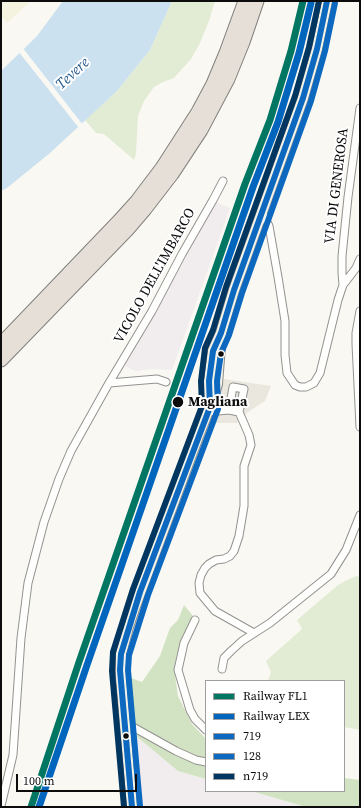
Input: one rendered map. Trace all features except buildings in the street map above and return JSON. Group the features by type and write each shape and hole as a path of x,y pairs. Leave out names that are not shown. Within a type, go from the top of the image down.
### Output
{"highway":[{"path":"1,360 127,230 145,209 175,160 215,79 229,47 245,1"},
{"path":"1,344 175,160 206,121 244,42 257,1"}],"main road":[{"path":"132,807 120,665 127,631 208,409 208,388 213,351 221,333 234,290 306,86 317,49 327,1"}],"street":[{"name":"VIA DI GENEROSA","path":"262,213 269,226 285,321 287,373 291,381 297,386 303,388 314,383 319,376 343,285 342,268 348,197 360,108"},
{"name":"VICOLO DELL'IMBARCO","path":"1,806 13,755 24,615 28,583 44,522 71,451 152,311 222,181"},
{"path":"343,285 358,267 360,259"},
{"path":"342,268 343,272 347,274 358,267"},
{"path":"360,311 356,339 360,428"},
{"path":"109,383 157,378 166,382"},
{"path":"229,410 233,387 244,389 239,412 250,437 251,445 244,466 244,506 239,536 234,551 230,556 224,559 216,560 205,568 199,583 200,593 215,611 254,633"},
{"path":"208,409 239,412"},
{"path":"222,669 223,661 227,654 331,574 346,550 360,515"},
{"path":"195,620 184,643 178,670 190,710 195,719 205,729"},
{"path":"124,722 176,751 196,760 205,762"}],"shaded area":[{"path":"216,202 230,208 172,370 152,369 135,371 125,366"},
{"path":"224,379 271,386 265,401 248,412 237,423 214,423 219,406 216,405"},
{"path":"130,731 178,771 205,779 205,792 254,792 306,807 142,807 136,802"}],"green space":[{"path":"1,1 31,1 7,23 1,16"},
{"path":"172,1 215,1 200,43 191,59 174,78 154,87 144,101 138,116 136,154 134,160 104,134 96,133 85,120 117,91 150,50"},
{"path":"356,576 360,577 360,730 345,727 345,680 268,680 271,672 266,661 302,629 297,620 338,585"},
{"path":"184,605 193,616 178,650 174,669 178,696 192,724 205,738 205,779 178,771 130,731 123,675 142,682 160,656 170,628 178,620"},
{"path":"345,778 360,780 360,807 306,807 254,792 345,792"}],"water":[{"name":"Tevere","path":"63,1 172,1 150,50 117,91 50,153 7,188 1,191 1,71 37,36"}],"pier":[{"path":"22,47 83,125 79,128 18,51"}],"rail line":[{"name":"FL1","path":"31,807 79,662 245,184 270,120 291,51 303,1"},
{"name":"LEX","path":"39,807 253,187 278,122 299,53 311,3"}],"transit line":[{"name":"n719","path":"124,807 112,671 113,652 133,589 202,406 201,381 205,348 213,330 226,287 295,96 309,47 319,1"},
{"name":"719","path":"132,807 120,670 121,654 140,592 210,407 209,381 213,351 221,333 234,290 303,98 317,49 327,1"},
{"name":"128","path":"140,806 128,670 129,655 148,595 218,409 217,381 221,353 229,335 242,293 311,101 325,51 335,3"}],"place":[{"name":"Magliana","path":"178,402"}]}
